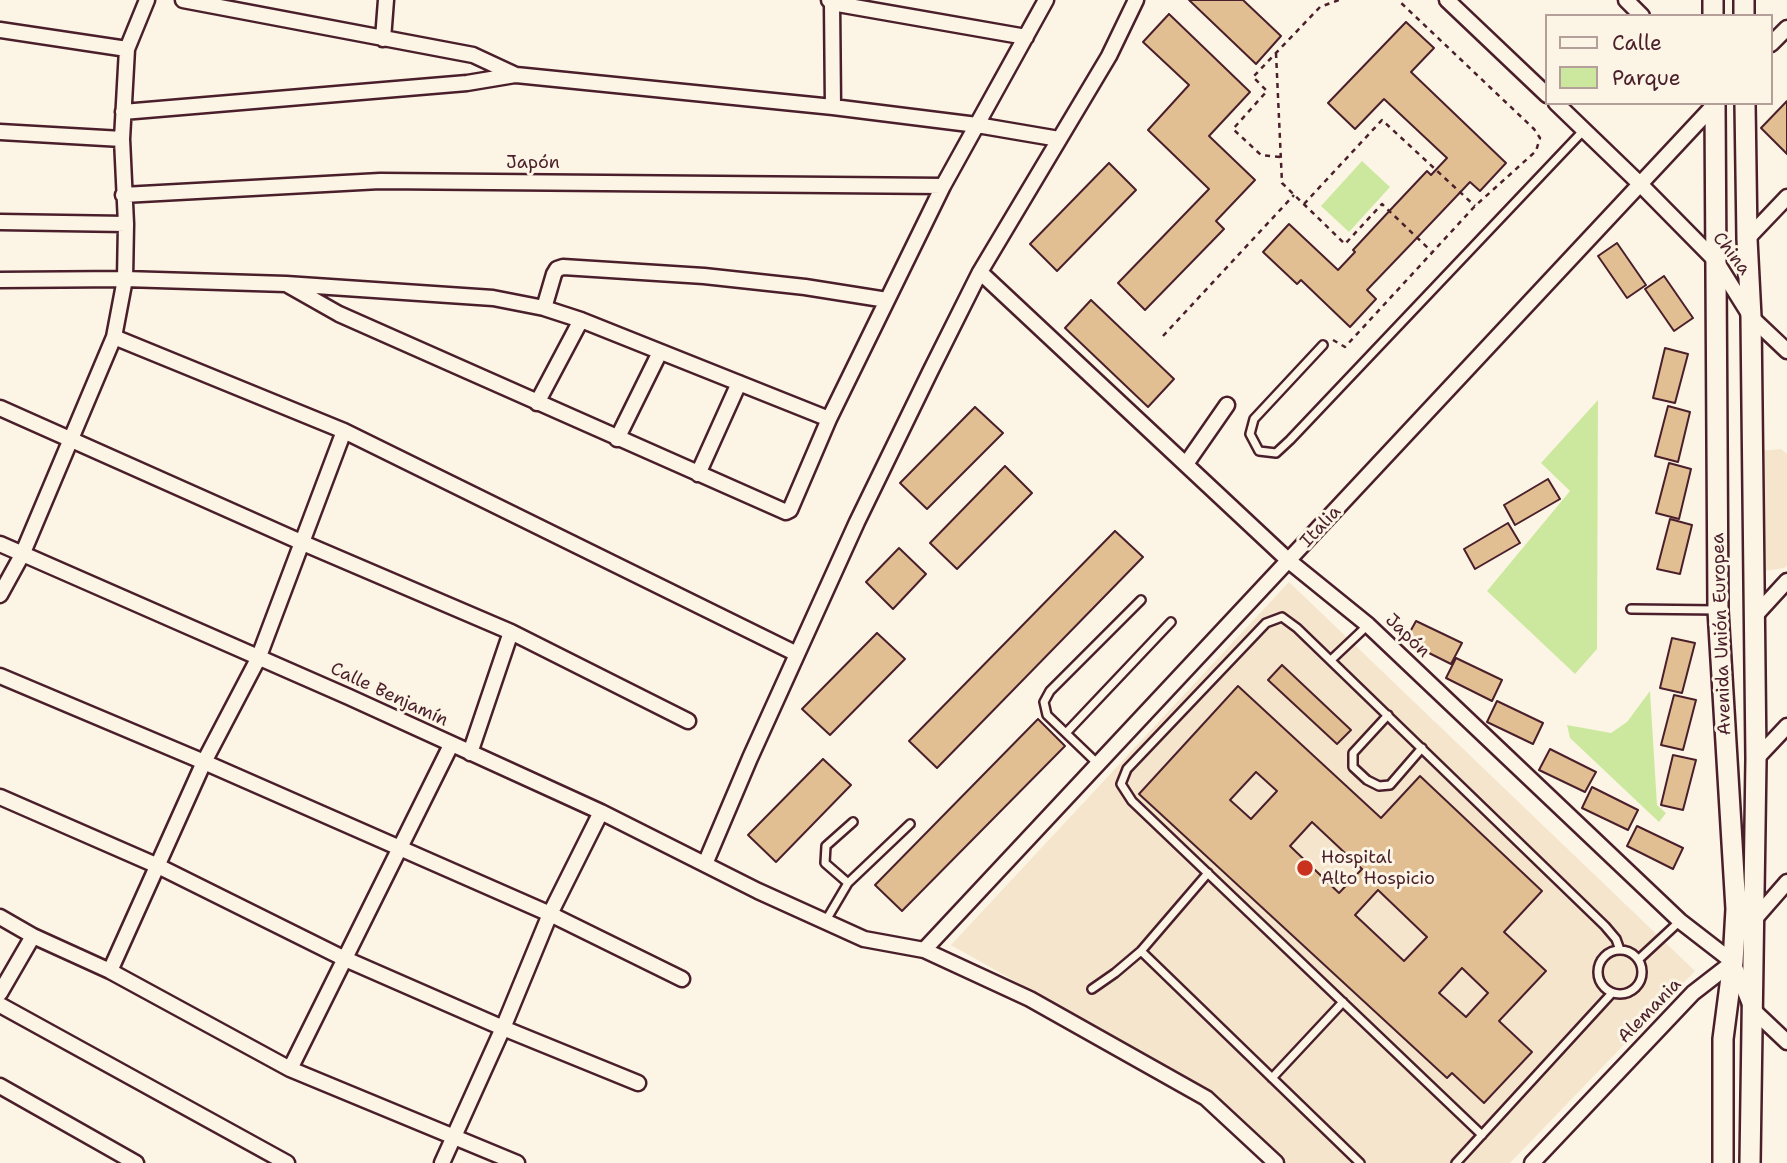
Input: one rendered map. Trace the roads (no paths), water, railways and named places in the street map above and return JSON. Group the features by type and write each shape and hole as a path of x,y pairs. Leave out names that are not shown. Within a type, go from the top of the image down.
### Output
{"street":[{"path":"0,595 22,555 114,337 125,279 126,224 122,139 127,49 147,0"},
{"path":"183,0 472,55 516,75"},
{"path":"383,39 386,0"},
{"path":"286,284 339,314 786,512 943,186 1046,0"},
{"path":"705,864 858,522 981,272 1109,56 1136,0"},
{"path":"1447,0 1546,94"},
{"path":"1626,0 1640,14"},
{"path":"833,107 830,1 1026,37"},
{"path":"1773,42 1787,28"},
{"path":"0,30 127,49"},
{"path":"123,112 467,83 516,75 833,107 977,125 1059,139"},
{"name":"China","path":"1558,105 1716,261 1751,317 1787,351"},
{"name":"Italia","path":"924,950 1714,105"},
{"name":"Avenida Unión Europea","path":"1715,105 1718,610 1736,909 1733,962 1723,1039 1723,1163"},
{"name":"Avenida Unión Europea","path":"1745,105 1751,317 1756,759 1750,1163"},
{"path":"0,132 122,139"},
{"name":"Japón","path":"123,195 380,181 943,186"},
{"path":"1747,239 1787,197"},
{"path":"0,222 126,224"},
{"path":"544,308 554,274 557,268 563,267 704,276 805,287 887,300"},
{"name":"Japón","path":"981,272 1289,561 1368,625 1680,921 1733,962"},
{"path":"0,280 125,279 286,284 493,298 544,308 581,320 829,419"},
{"path":"537,403 581,320"},
{"path":"114,337 344,431 797,654"},
{"path":"617,439 660,352"},
{"path":"698,474 739,383"},
{"path":"1186,464 1227,405"},
{"path":"0,408 511,632 688,721"},
{"path":"110,971 204,762 258,659 344,431"},
{"name":"Calle Benjamín","path":"0,544 349,697 601,812 825,922 864,939 924,950 1030,999 1206,1098 1276,1163"},
{"path":"1753,618 1787,581"},
{"path":"470,753 511,632"},
{"path":"0,676 550,914 682,979"},
{"path":"1756,759 1787,726"},
{"path":"290,1069 451,745"},
{"path":"0,797 158,866 343,958 638,1083"},
{"path":"442,1163 503,1028 550,914 601,812"},
{"name":"Alemania","path":"1532,1163 1693,993 1733,962 1755,916 1785,888"},
{"path":"0,917 33,936 110,971 290,1069 517,1163"},
{"path":"0,993 33,936"},
{"path":"1733,962 1752,1009 1787,1042"},
{"path":"0,1005 287,1163"},
{"path":"0,1086 136,1163"}],"lane":[{"path":"1323,345 1254,419 1250,434 1259,451 1276,453 1290,440 1584,130"},
{"path":"1098,764 1047,715 1044,702 1050,691 1142,600"},
{"path":"1631,609 1718,610"},
{"path":"1482,1135 1132,801 1121,784 1126,769 1266,623 1282,617 1331,660 1605,926 1616,939 1620,950"},
{"path":"1066,733 1171,621"},
{"path":"1331,660 1368,625"},
{"path":"1388,715 1353,752 1353,767 1367,780 1379,786 1390,785 1422,748"},
{"path":"848,883 825,863 826,846 853,822"},
{"path":"825,922 848,883 910,824"},
{"path":"1092,989 1141,951 1208,873"},
{"path":"1639,959 1680,921"},
{"path":"1620,950 1634,954 1639,959 1643,973 1638,986 1626,994 1612,993 1601,983 1598,968 1606,955 1620,950"},
{"path":"1141,951 1360,1163"},
{"path":"1462,1161 1482,1135 1612,993"},
{"path":"1272,1077 1343,1002"}],"place":[{"name":"Hospital Alto Hospicio","path":"1305,868"}]}
